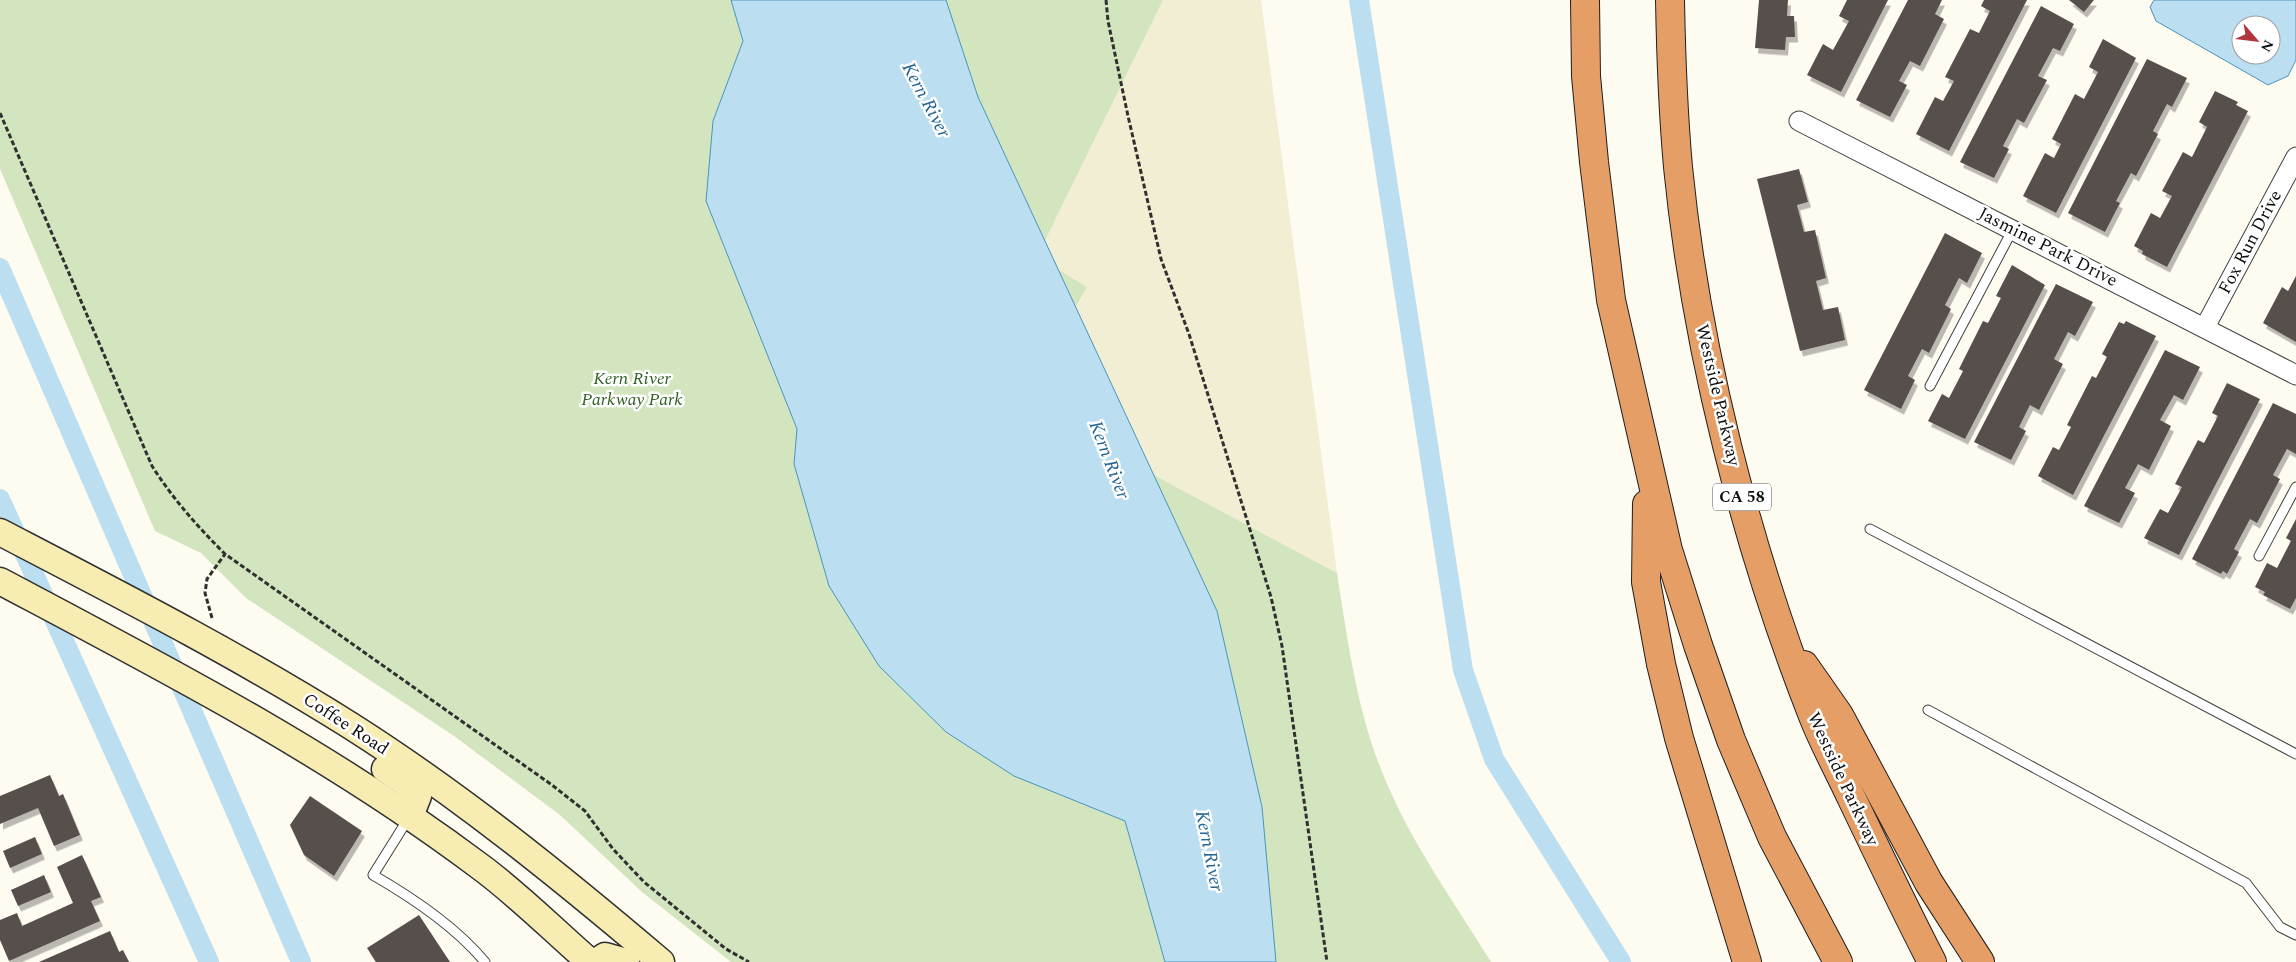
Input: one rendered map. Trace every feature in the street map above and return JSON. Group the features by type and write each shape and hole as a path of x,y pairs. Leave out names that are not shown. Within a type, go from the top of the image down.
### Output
{"highway":[{"path":"1585,0 1586,76 1594,162 1611,300 1668,550 1698,646 1731,740 1772,837 1838,962"},
{"name":"Westside Parkway","path":"1670,0 1671,69 1678,167 1691,264 1724,430 1766,590 1814,719 1904,909 1932,962"},
{"path":"1647,455 1646,582 1661,664 1679,738 1747,962"},
{"path":"1766,590 1784,635 1839,716 1929,884 1980,962"}],"main road":[{"name":"Coffee Road","path":"0,532 201,637 352,727 434,782 509,837 661,962"},
{"path":"11,587 224,700 326,760 481,866 590,962"},
{"path":"260,671 276,699 406,783 418,796 410,816"},
{"path":"596,962 606,956 626,962"}],"street":[{"name":"Jasmine Park Drive","path":"1799,121 2296,375"},
{"name":"Fox Run Drive","path":"2205,327 2296,156"}],"lane":[{"path":"1930,386 2013,229"},
{"path":"2259,556 2296,487"},
{"path":"1870,529 2296,754"},
{"path":"1928,710 2246,883 2280,927 2296,935"},
{"path":"410,816 373,875 406,894 472,945 485,962"}],"path":[{"path":"1106,0 1108,21 1128,116 1162,259 1188,334 1271,597 1282,646 1327,962"},
{"path":"0,113 152,466 171,496 225,554 552,785 585,811 613,849 644,882 726,948 749,962"},
{"path":"201,637 213,616 206,593 207,579 225,554"}],"shaded area":[{"path":"1163,0 1261,0 1337,573 1021,404 1037,257"}],"green space":[{"name":"Kern River Parkway Park","path":"0,0 1163,0 1037,257 1087,287 1021,404 1337,573 1360,703 1375,754 1408,827 1448,895 1491,962 731,962 642,892 560,815 454,736 246,598 201,553 155,531 0,169"}],"water":[{"name":"Kern River","path":"731,0 946,0 978,97 1217,611 1262,807 1276,962 1165,962 1125,821 1014,776 946,732 879,666 829,586 794,464 797,429 706,201 713,121 743,41"},
{"path":"2154,0 2296,0 2296,60 2288,76 2268,85 2233,65 2281,65 2281,15 2231,15 2231,64 2156,21 2150,7"}],"building":[{"path":"1759,0 1788,0 1787,16 1794,16 1795,37 1786,37 1785,50 1755,48"},
{"path":"1847,0 1888,0 1841,92 1807,75 1823,44 1833,50 1849,21 1839,16"},
{"path":"1908,0 1942,0 1935,14 1944,19 1920,66 1910,61 1899,81 1907,85 1890,117 1856,100"},
{"path":"1984,0 2027,0 1949,151 1916,134 1935,97 1943,101 1954,81 1945,77 1970,29 1979,33 1990,11 1981,6"},
{"path":"2069,0 2094,0 2084,12"},
{"path":"2041,6 2074,24 2060,51 2053,48 2038,76 2047,80 2024,123 2017,119 2003,146 2009,149 1994,178 1960,162"},
{"path":"2103,39 2136,58 2056,213 2023,196 2045,153 2054,158 2061,144 2052,139 2075,94 2084,99 2098,72 2089,67"},
{"path":"2147,59 2187,78 2172,107 2167,104 2153,131 2158,134 2136,176 2131,173 2116,201 2120,203 2105,232 2068,213"},
{"path":"2215,91 2238,102 2236,105 2248,111 2167,267 2142,254 2143,251 2134,246 2151,213 2160,218 2172,196 2162,191 2183,152 2192,157 2207,127 2199,122"},
{"path":"1799,169 1808,202 1797,205 1804,232 1815,230 1826,278 1816,281 1823,310 1838,307 1845,340 1800,351 1757,179"},
{"path":"1945,233 1982,253 1967,283 1959,278 1945,305 1951,309 1929,353 1922,349 1908,376 1915,380 1901,409 1864,390"},
{"path":"2012,265 2045,285 1965,439 1928,421 1942,394 1949,398 1963,371 1959,369 1983,321 1988,323 2001,298 1996,296"},
{"path":"2296,276 2296,342 2263,323 2282,287 2288,291"},
{"path":"2056,284 2093,302 2075,336 2068,332 2054,359 2063,364 2039,410 2030,405 2019,427 2026,431 2011,460 1974,442"},
{"path":"2126,321 2156,336 2073,495 2038,476 2053,447 2059,450 2071,427 2067,425 2092,376 2096,378 2107,357 2102,354 2119,322 2124,324"},
{"path":"2165,350 2200,367 2183,400 2174,395 2160,420 2171,426 2149,470 2138,464 2125,488 2135,493 2119,523 2084,506"},
{"path":"2227,383 2260,399 2179,555 2144,538 2160,509 2168,513 2182,487 2175,484 2198,440 2204,443 2218,416 2212,413"},
{"path":"2273,403 2296,414 2296,454 2287,449 2273,475 2280,479 2257,523 2250,519 2234,549 2239,552 2227,574 2223,571 2221,574 2192,559"},
{"path":"2296,519 2296,598 2290,609 2263,595 2265,592 2255,587 2267,563 2277,568 2291,541 2286,538"},
{"path":"50,775 59,796 63,794 80,835 54,846 38,808 0,824 0,796"},
{"path":"310,796 362,831 334,876 304,855 290,825"},
{"path":"35,837 42,854 10,868 3,851"},
{"path":"82,855 101,897 91,901 100,921 9,961 0,940 0,920 17,913 22,926 73,903 57,867"},
{"path":"44,875 51,892 18,906 11,890"},
{"path":"419,915 450,962 376,962 367,948"},
{"path":"110,931 119,952 123,950 129,962 39,962"}],"waterway":[{"path":"1359,0 1463,670 1494,759 1621,962"},
{"path":"0,268 301,962"},
{"path":"0,499 209,962"}]}
